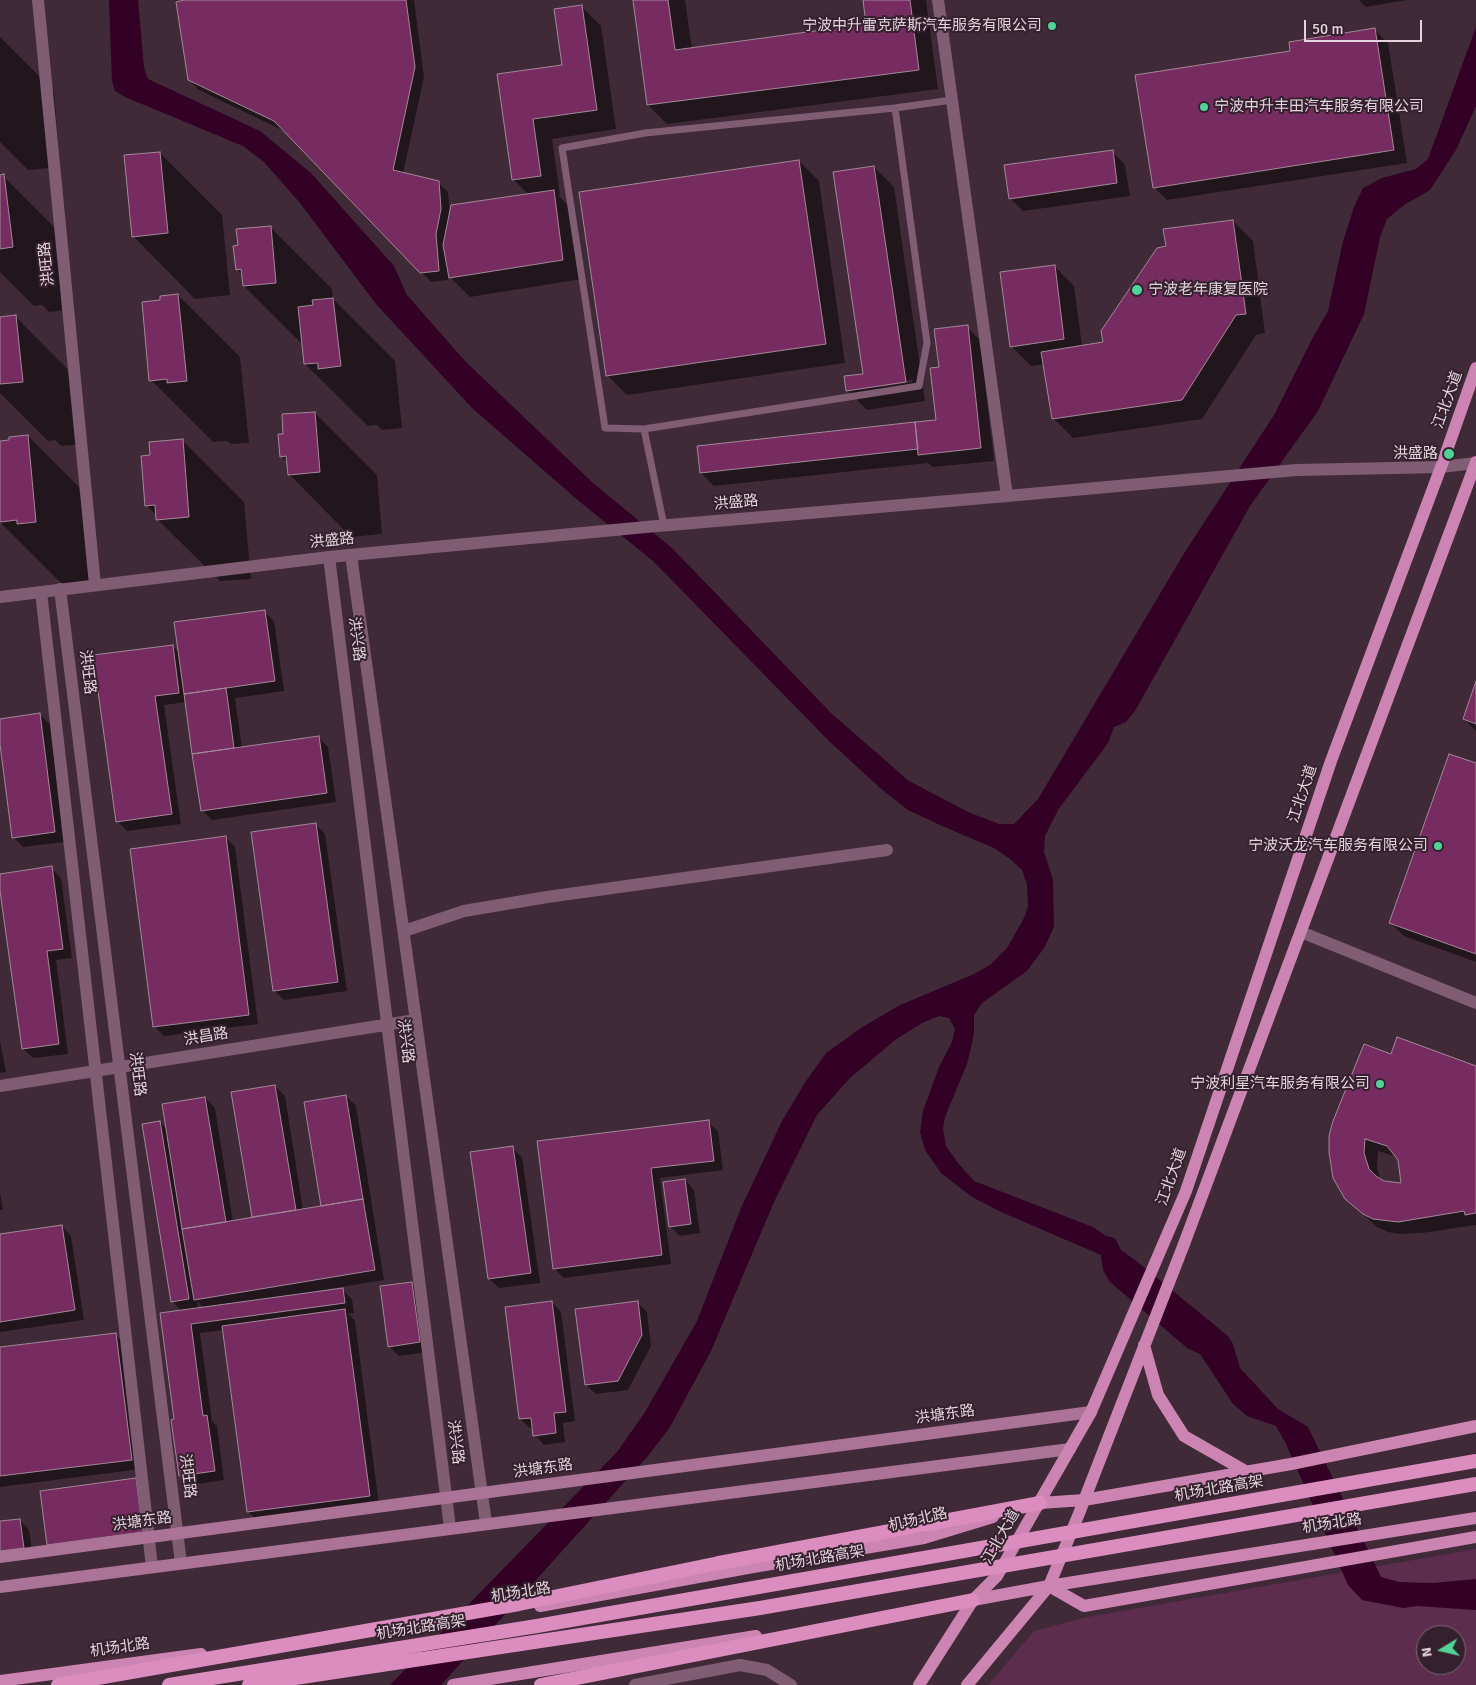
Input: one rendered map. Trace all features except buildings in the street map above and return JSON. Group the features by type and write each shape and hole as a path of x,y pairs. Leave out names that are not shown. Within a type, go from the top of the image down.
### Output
{"highway":[{"name":"机场北路高架","path":"169,1685 537,1626 1476,1461"},
{"name":"机场北路高架","path":"249,1685 760,1608 1476,1484"},
{"path":"58,1685 519,1604 719,1563 1040,1502"},
{"path":"541,1685 973,1600"}],"main road":[{"name":"江北大道","path":"918,1685 973,1600 997,1576 1091,1412 1186,1191 1331,762 1441,468 1476,368"},
{"path":"967,1685 1049,1586 1184,1244 1476,463"},
{"path":"1144,1344 1158,1395 1184,1436 1247,1472"},
{"name":"洪塘东路","path":"0,1557 1091,1412"},
{"path":"1084,1500 1291,1464 1476,1426"},
{"path":"0,1587 1070,1449"},
{"name":"机场北路","path":"0,1680 456,1620 571,1601 924,1538 1040,1502 1084,1500"},
{"name":"机场北路","path":"453,1685 1049,1586 1476,1518"},
{"path":"1049,1586 1084,1606 1476,1538"}],"street":[{"name":"洪旺路","path":"38,0 95,585"},
{"path":"938,0 1007,496"},
{"name":"洪盛路","path":"0,597 329,557 588,532 1296,470 1441,468 1476,463"},
{"name":"洪兴路","path":"351,555 486,1523"},
{"name":"洪兴路","path":"329,557 450,1528"},
{"name":"洪旺路","path":"60,589 181,1563"},
{"path":"41,592 152,1567"},
{"path":"404,931 464,911 547,897 887,850"},
{"path":"1301,932 1476,1003"},
{"name":"洪昌路","path":"0,1086 416,1020"},
{"path":"635,1685 740,1665 767,1670 791,1685"}],"lane":[{"path":"895,108 927,343 920,386 644,429 605,428 562,148 645,133 895,108 952,100"},
{"path":"644,429 664,526"}],"shaded area":[{"path":"109,0 138,0 144,67 148,79 260,131 311,173 394,266 407,295 465,361 593,483 672,548 831,713 909,781 968,812 999,824 1014,824 1038,799 1183,555 1274,415 1328,311 1343,241 1354,207 1363,188 1382,178 1416,169 1428,159 1476,27 1476,106 1456,150 1430,190 1404,205 1387,219 1380,237 1364,314 1318,411 1250,506 1135,711 1126,722 1114,727 1108,743 1058,810 1045,836 1044,852 1053,880 1054,927 1044,948 1027,971 982,1003 974,1015 974,1034 967,1064 945,1117 943,1129 946,1146 974,1181 1093,1227 1106,1236 1115,1238 1121,1250 1228,1336 1233,1344 1240,1368 1278,1409 1308,1427 1381,1577 1399,1582 1432,1583 1476,1579 1476,1610 1417,1606 1403,1608 1362,1600 1348,1585 1286,1444 1276,1426 1247,1416 1233,1404 1200,1354 1187,1348 1110,1282 1103,1270 1101,1255 1001,1212 972,1197 941,1173 925,1150 920,1132 923,1111 939,1067 952,1042 955,1029 949,1018 939,1016 922,1023 895,1040 849,1079 817,1115 774,1202 711,1351 670,1427 648,1456 441,1685 390,1685 617,1452 645,1412 697,1321 741,1208 782,1121 806,1081 826,1053 861,1028 898,1006 974,974 990,965 1007,948 1023,920 1028,907 1027,885 1022,870 994,848 908,810 880,788 829,741 653,561 580,502 472,408 376,304 300,203 264,162 243,146 125,97 115,91 112,81"},
{"path":"1476,1549 1476,1685 988,1685 1034,1631 1088,1617"}],"place":[{"name":"宁波中升雷克萨斯汽车服务有限公司","path":"1052,26"},
{"name":"宁波中升丰田汽车服务有限公司","path":"1204,107"},
{"name":"宁波老年康复医院","path":"1137,290"},
{"name":"洪盛路","path":"1449,454"},
{"name":"宁波沃龙汽车服务有限公司","path":"1438,846"},
{"name":"宁波利星汽车服务有限公司","path":"1380,1084"}]}
